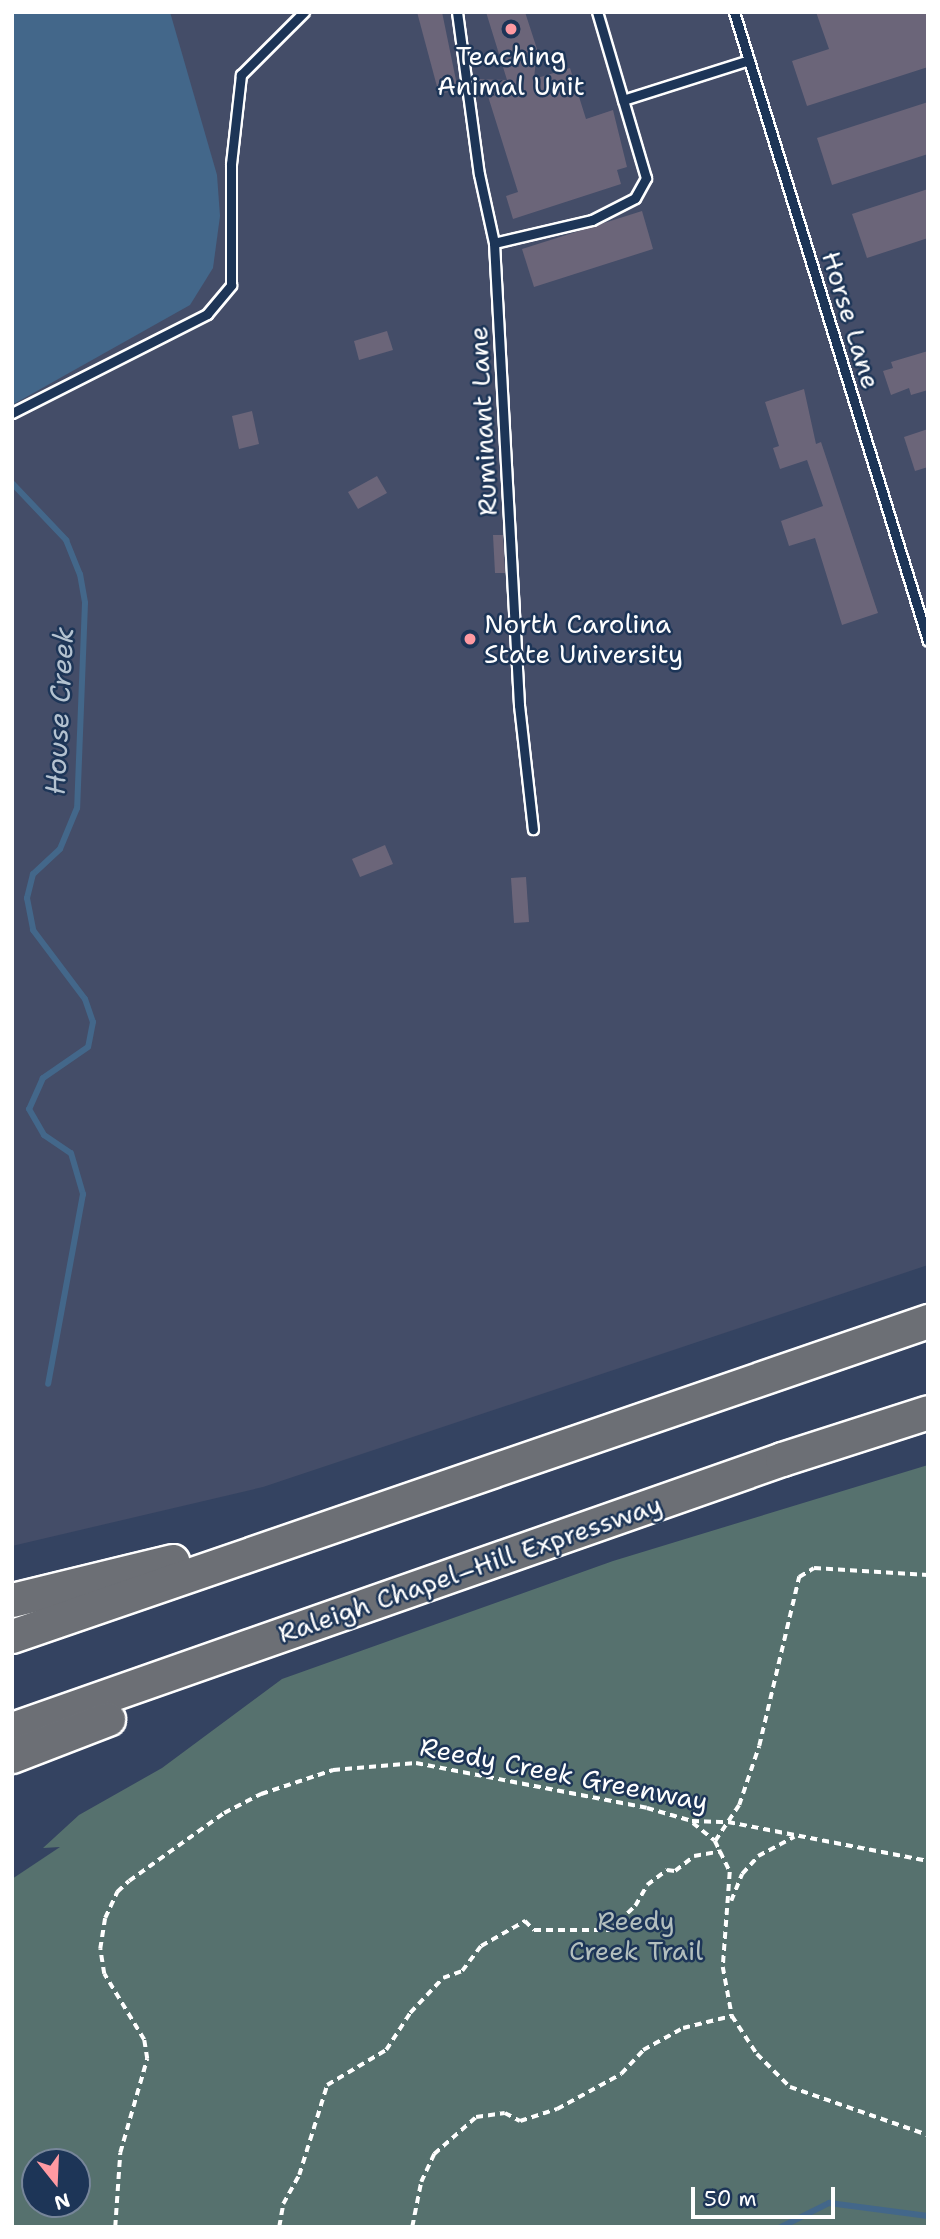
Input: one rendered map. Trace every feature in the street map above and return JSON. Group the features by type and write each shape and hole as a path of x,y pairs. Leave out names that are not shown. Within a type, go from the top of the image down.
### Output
{"highway":[{"path":"12,1636 928,1321"},
{"name":"Raleigh Chapel–Hill Expressway","path":"12,1729 432,1584 782,1459 928,1412"},
{"path":"782,1459 928,1423"},
{"path":"12,1600 335,1524"},
{"path":"12,1756 432,1584"}],"lane":[{"path":"12,413 206,314 231,285 231,164 241,75 304,12"},
{"name":"Ruminant Lane","path":"457,12 479,174 494,243 519,705 533,829"},
{"path":"494,243 592,220 635,198 646,178 597,12"},
{"name":"Horse Lane","path":"734,12 928,641"},
{"path":"623,100 749,60"}],"path":[{"path":"715,1841 739,1805 759,1746 799,1577 814,1568 928,1575"},
{"name":"Reedy Creek Greenway","path":"115,2227 120,2153 147,2059 144,2040 104,1974 101,1936 117,1892 165,1853 261,1794 333,1770 416,1763 647,1808 692,1821 728,1822 928,1861"},
{"path":"692,1821 715,1841 730,1872 730,1903 723,1966 732,2016 757,2054 790,2087 928,2135"},
{"path":"730,1903 742,1874 758,1856 796,1835"},
{"path":"279,2227 283,2204 299,2175 327,2085 386,2050 410,2013 443,1978 462,1971 481,1946 525,1921 534,1930 610,1930 635,1906 647,1885 667,1870 675,1871 694,1856 722,1851"},
{"path":"412,2227 421,2182 434,2154 476,2117 505,2113 520,2121 557,2109 621,2074 643,2050 682,2028 732,2016"}],"shaded area":[{"name":"North Carolina State University","path":"12,12 928,12 928,1265 263,1487 12,1546"},
{"path":"12,12 170,12 217,175 220,216 213,268 190,305 12,405"}],"green space":[{"name":"Reedy Creek Trail","path":"928,1465 928,2227 12,2227 12,1879 60,1847 43,1848 79,1815 162,1768 282,1679 613,1561"}],"building":[{"path":"417,12 442,12 458,90 439,94"},
{"path":"486,12 525,12 537,49 534,79 570,68 586,119 613,110 627,167 617,170 621,184 513,219 506,196 518,192 487,93 473,79 507,80"},
{"path":"816,12 928,12 928,67 807,106 792,61 829,49"},
{"path":"928,102 928,154 832,185 817,138"},
{"path":"928,189 928,238 867,258 852,214"},
{"path":"642,211 653,249 534,287 522,249"},
{"path":"387,331 393,350 359,360 354,341"},
{"path":"928,351 928,390 911,395 909,388 891,395 883,371 893,368 891,362"},
{"path":"804,389 816,444 821,442 878,613 842,625 815,538 789,546 781,521 823,506 807,460 780,469 773,448 779,446 765,402"},
{"path":"252,411 259,444 239,449 232,416"},
{"path":"928,429 928,467 915,471 904,437"},
{"path":"377,476 387,493 358,509 348,492"},
{"path":"493,535 503,535 505,573 495,573"},
{"path":"385,845 393,864 360,877 352,859"},
{"path":"526,877 529,922 514,923 511,878"}],"waterway":[{"name":"House Creek","path":"12,483 66,540 80,574 85,603 77,808 60,849 33,874 27,898 33,930 85,999 93,1022 88,1047 43,1078 29,1109 44,1135 71,1153 83,1194 48,1384"},
{"path":"781,2227 829,2203 928,2216"}],"place":[{"name":"Teaching Animal Unit","path":"511,29"},
{"name":"North Carolina State University","path":"470,639"}]}
